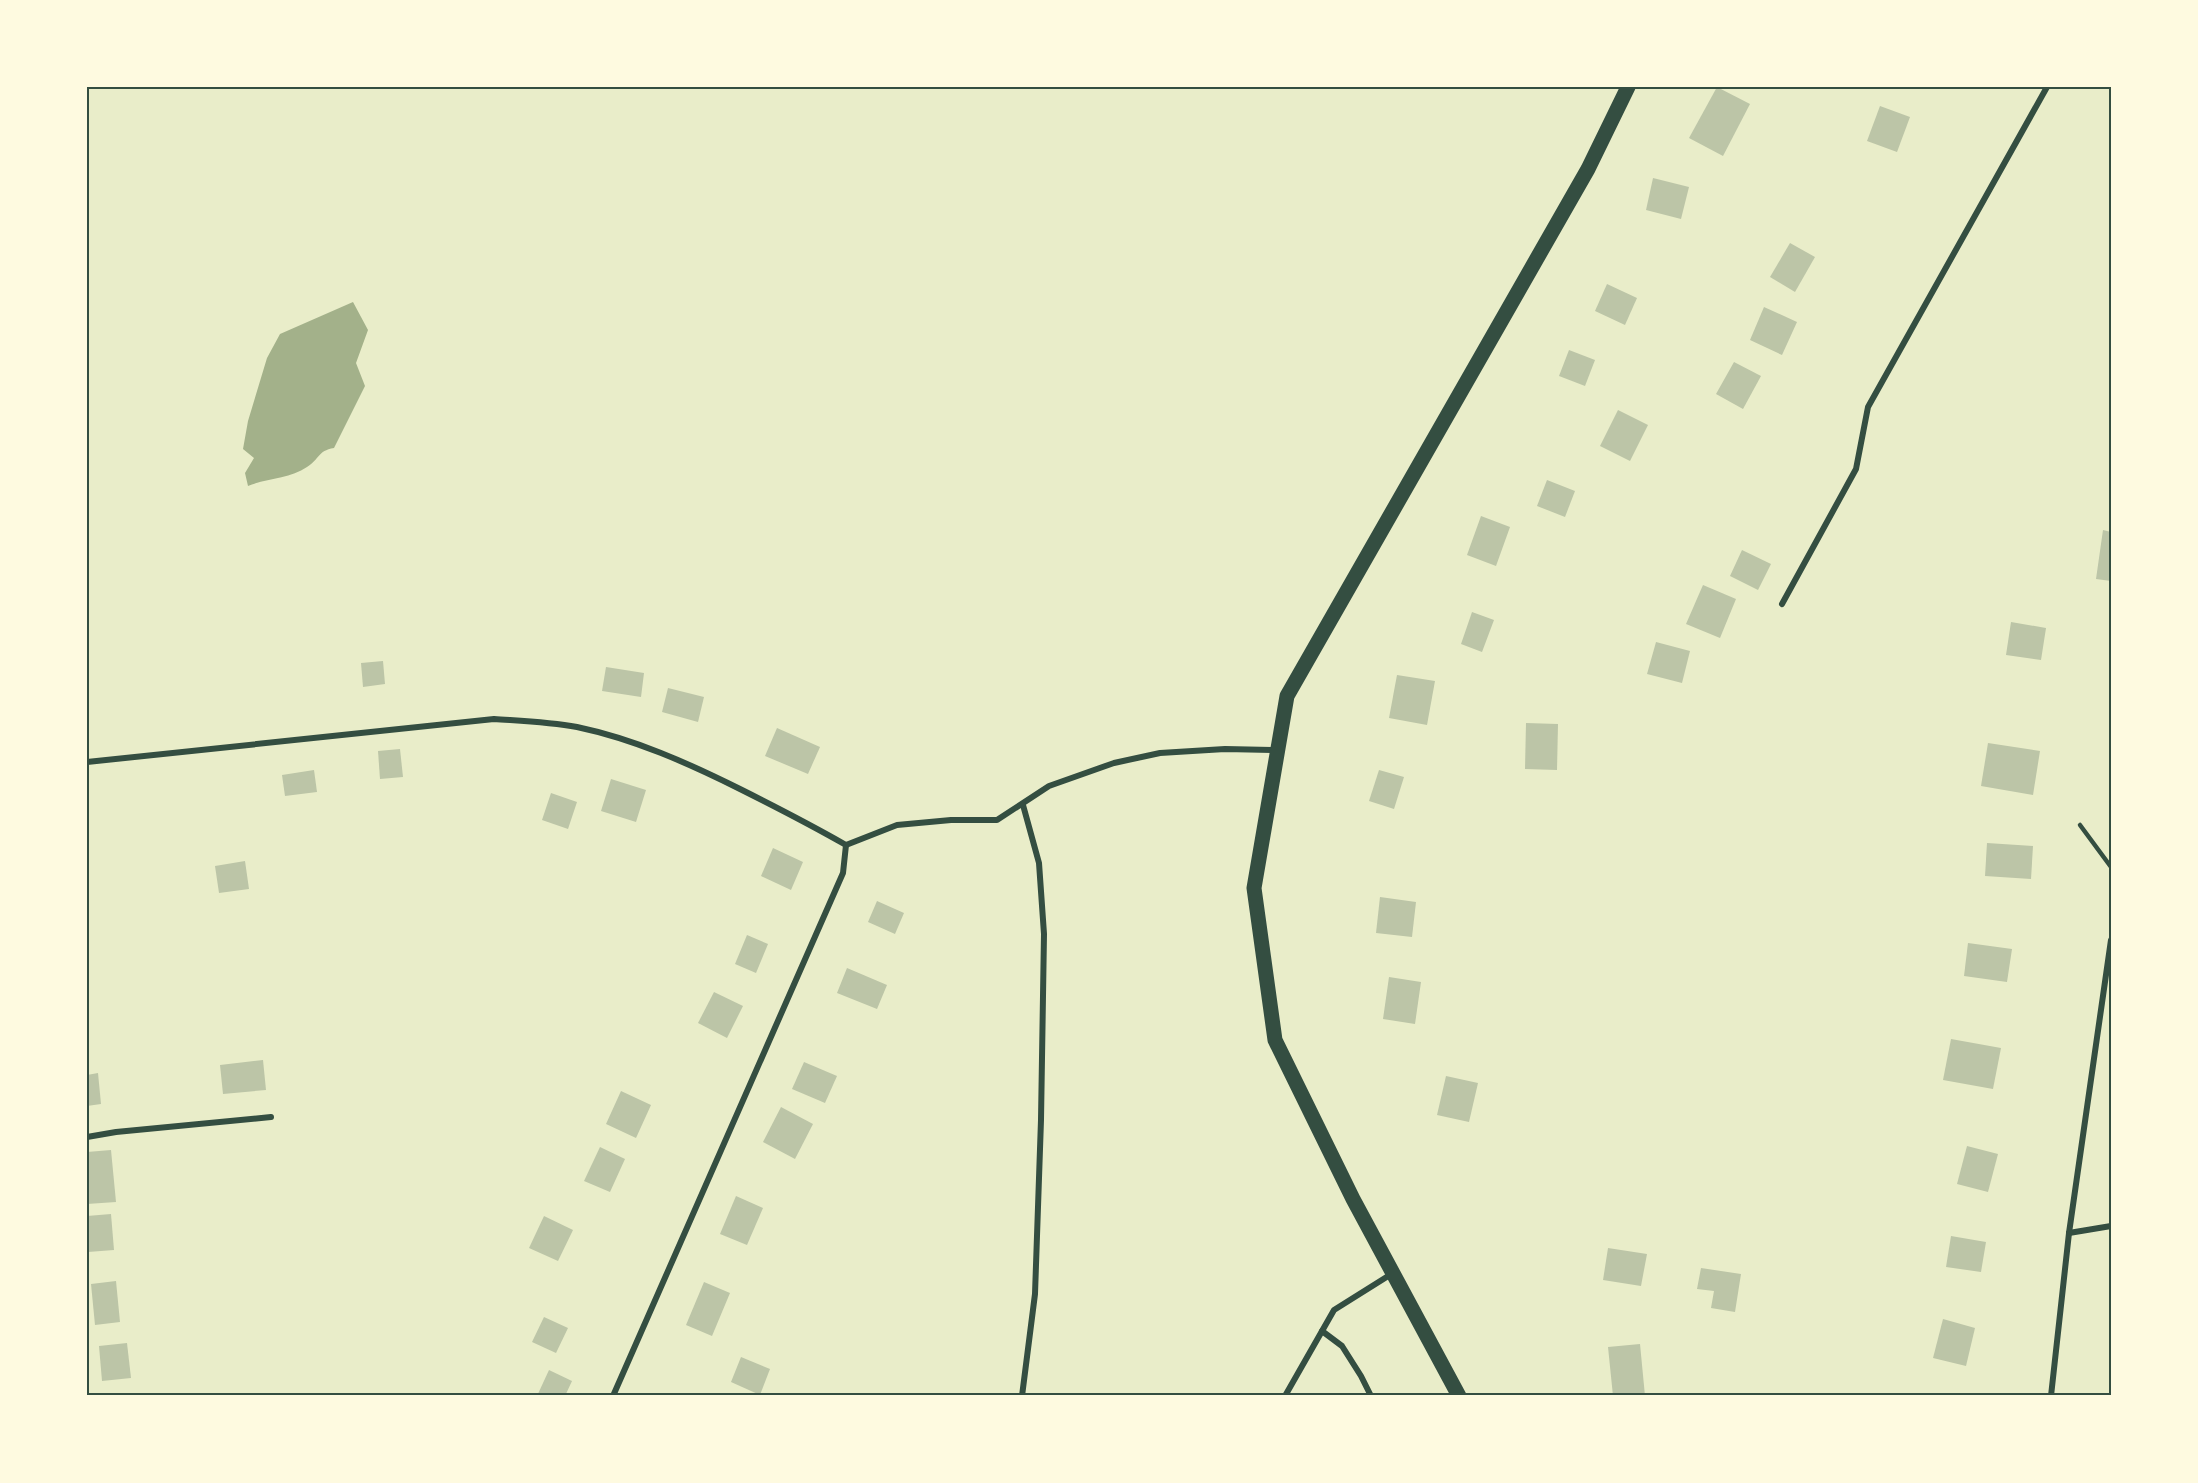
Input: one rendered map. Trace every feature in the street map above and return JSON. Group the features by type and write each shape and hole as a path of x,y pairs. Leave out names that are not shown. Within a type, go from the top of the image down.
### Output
{"main road":[{"path":"1459,1396 1353,1198 1275,1040 1254,888 1287,696 1588,169 1628,87"}],"street":[{"path":"1782,604 1856,469 1868,407 2047,87"},
{"path":"87,762 483,720 537,721 578,728 623,740 684,762 806,822 846,845"},
{"path":"846,845 897,825 951,820 997,820 1049,786 1114,763 1160,753 1225,749 1278,750"},
{"path":"1022,1396 1035,1294 1042,1109 1044,934 1039,863 1023,805"},
{"path":"613,1396 843,873 846,845"},
{"path":"2051,1396 2069,1233 2111,940"},
{"path":"87,1137 116,1132 271,1117"},
{"path":"2069,1233 2111,1226"},
{"path":"1285,1396 1334,1310 1393,1273"},
{"path":"1322,1331 1342,1346 1371,1396"}],"lane":[{"path":"2080,825 2111,867"}],"shaded area":[{"path":"353,302 368,330 356,363 365,386 334,448 321,453 311,464 300,471 248,486 245,473 254,458 243,449 248,421 267,358 280,334"}],"building":[{"path":"1717,87 1750,104 1723,156 1689,138"},
{"path":"1880,106 1910,117 1897,152 1867,141"},
{"path":"1653,178 1689,187 1681,219 1646,210"},
{"path":"1790,243 1815,257 1795,292 1770,277"},
{"path":"1607,284 1637,298 1625,325 1595,311"},
{"path":"1764,307 1797,322 1782,355 1750,340"},
{"path":"1569,350 1595,360 1585,386 1559,376"},
{"path":"1734,362 1761,376 1743,409 1716,394"},
{"path":"1618,410 1648,425 1630,461 1600,446"},
{"path":"1547,480 1575,491 1565,517 1537,506"},
{"path":"1481,516 1510,527 1496,566 1467,555"},
{"path":"2103,530 2111,532 2111,581 2096,579"},
{"path":"1742,550 1771,564 1758,590 1730,576"},
{"path":"1703,585 1736,599 1720,638 1686,624"},
{"path":"1472,612 1494,620 1482,652 1461,644"},
{"path":"2011,622 2046,628 2041,660 2006,655"},
{"path":"1656,642 1690,651 1682,683 1647,674"},
{"path":"383,661 385,684 363,687 361,663"},
{"path":"606,667 644,673 641,697 602,691"},
{"path":"1397,675 1435,681 1427,725 1389,718"},
{"path":"668,688 704,697 698,722 662,712"},
{"path":"1526,723 1558,724 1557,770 1525,769"},
{"path":"777,728 820,747 808,774 765,756"},
{"path":"1988,743 2040,751 2033,795 1981,786"},
{"path":"400,749 403,777 380,779 378,751"},
{"path":"314,770 317,792 285,796 282,775"},
{"path":"1379,770 1404,777 1394,809 1369,801"},
{"path":"611,779 646,790 636,822 601,811"},
{"path":"551,793 577,802 568,829 542,820"},
{"path":"1987,843 2033,846 2031,879 1985,876"},
{"path":"773,848 803,862 791,890 761,876"},
{"path":"245,861 249,889 219,893 215,866"},
{"path":"1380,897 1416,902 1412,937 1376,933"},
{"path":"877,901 904,913 895,934 868,922"},
{"path":"747,935 768,944 756,973 735,964"},
{"path":"1968,943 2012,949 2007,982 1964,976"},
{"path":"847,968 887,985 877,1009 837,993"},
{"path":"1389,977 1421,982 1415,1024 1383,1019"},
{"path":"714,992 743,1006 727,1038 698,1023"},
{"path":"1951,1039 2001,1048 1993,1089 1943,1080"},
{"path":"263,1060 266,1090 223,1094 220,1065"},
{"path":"804,1062 837,1076 825,1103 792,1089"},
{"path":"98,1073 101,1104 87,1106 87,1075"},
{"path":"1446,1076 1478,1083 1469,1122 1437,1115"},
{"path":"621,1091 651,1105 636,1138 606,1124"},
{"path":"781,1107 813,1124 795,1159 763,1142"},
{"path":"1967,1146 1998,1154 1988,1192 1957,1184"},
{"path":"600,1147 625,1159 610,1192 584,1181"},
{"path":"111,1150 116,1202 87,1204 87,1152"},
{"path":"736,1196 763,1208 747,1245 720,1234"},
{"path":"111,1214 114,1250 88,1252 87,1216"},
{"path":"544,1216 573,1230 558,1261 529,1248"},
{"path":"1951,1236 1986,1242 1981,1272 1946,1267"},
{"path":"1608,1248 1647,1254 1641,1286 1603,1280"},
{"path":"1701,1268 1741,1274 1735,1312 1711,1308 1714,1291 1697,1289"},
{"path":"116,1281 120,1322 95,1325 91,1284"},
{"path":"704,1282 730,1293 712,1336 686,1325"},
{"path":"544,1317 568,1328 556,1353 532,1342"},
{"path":"1943,1319 1975,1328 1966,1366 1933,1358"},
{"path":"127,1343 131,1378 102,1381 99,1346"},
{"path":"1640,1344 1645,1396 1613,1396 1608,1347"},
{"path":"741,1357 770,1369 760,1395 731,1382"},
{"path":"549,1370 572,1381 565,1396 537,1396"}]}
